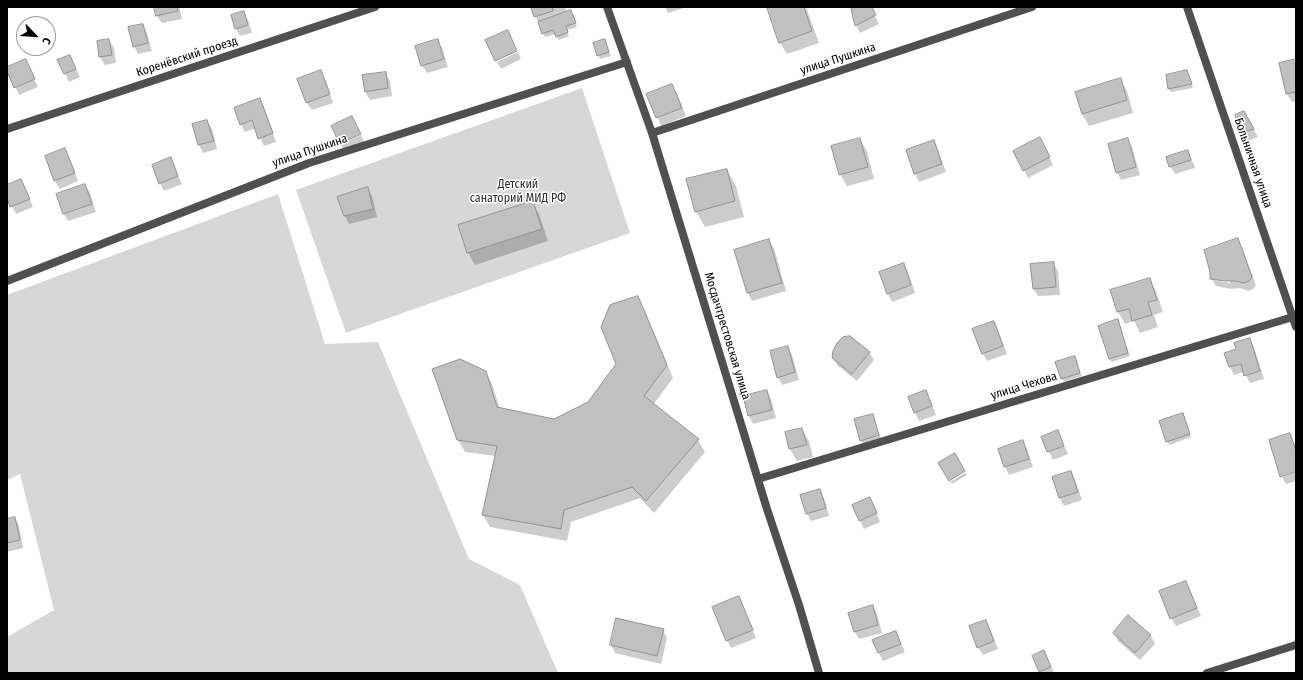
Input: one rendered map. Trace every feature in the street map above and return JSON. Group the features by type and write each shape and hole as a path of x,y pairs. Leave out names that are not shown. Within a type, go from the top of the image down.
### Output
{"street":[{"name":"Коренёвский проезд","path":"7,129 375,7"},
{"name":"Мосдачтрестовская улица","path":"607,7 652,133 819,673"},
{"name":"улица Пушкина","path":"652,133 1032,7"},
{"name":"Больничная улица","path":"1187,7 1294,316 1296,327"},
{"name":"улица Пушкина","path":"7,280 309,163 626,62"},
{"name":"улица Чехова","path":"758,479 1294,316"},
{"path":"1207,673 1296,645"}],"green space":[{"name":"Детский санаторий МИД РФ","path":"582,88 630,233 346,333 296,190"},
{"path":"278,194 325,344 378,342 469,559 520,585 558,673 7,672 7,637 54,610 20,474 7,480 7,295"}],"building":[{"path":"154,7 177,7 178,11 156,16"},
{"path":"552,7 553,11 534,17 531,8"},
{"path":"767,7 804,7 812,31 779,43"},
{"path":"856,7 872,7 876,15 855,26 851,9"},
{"path":"571,10 576,23 566,26 568,32 556,37 553,30 542,34 538,22"},
{"path":"244,11 248,25 235,29 231,15"},
{"path":"143,24 148,43 133,47 128,27"},
{"path":"508,30 517,51 495,61 485,40"},
{"path":"109,39 112,55 99,57 97,41"},
{"path":"438,39 444,59 421,66 415,46"},
{"path":"605,39 609,52 597,56 593,43"},
{"path":"70,55 76,69 64,74 57,60"},
{"path":"26,59 35,79 14,88 7,71 7,67"},
{"path":"1296,59 1296,92 1286,94 1279,63"},
{"path":"321,70 330,94 306,103 297,79"},
{"path":"1187,70 1192,84 1168,89 1166,75"},
{"path":"386,72 388,88 365,92 362,75"},
{"path":"1121,78 1127,100 1082,114 1075,92"},
{"path":"672,84 682,108 656,118 646,94"},
{"path":"260,98 273,133 258,139 252,120 240,125 234,108"},
{"path":"1244,111 1254,129 1241,133 1235,115"},
{"path":"352,116 361,134 340,144 331,126"},
{"path":"207,120 214,141 198,145 192,124"},
{"path":"1040,137 1050,157 1023,171 1013,151"},
{"path":"860,138 868,167 839,175 831,146"},
{"path":"1128,138 1136,167 1116,173 1108,144"},
{"path":"934,140 942,164 914,174 906,150"},
{"path":"65,148 75,173 54,181 45,156"},
{"path":"1188,150 1191,160 1169,167 1166,157"},
{"path":"171,157 178,176 159,184 152,165"},
{"path":"727,169 735,201 695,212 686,179"},
{"path":"21,179 30,199 10,207 7,198 7,185"},
{"path":"85,184 92,204 63,214 56,194"},
{"path":"368,187 373,209 344,216 337,197"},
{"path":"533,201 542,229 467,253 458,225"},
{"path":"1238,238 1252,277 1249,281 1244,283 1210,279 1210,272 1204,250"},
{"path":"769,239 782,283 747,293 734,250"},
{"path":"1054,262 1056,287 1033,289 1030,264"},
{"path":"904,263 911,285 887,294 879,272"},
{"path":"1150,278 1157,300 1148,302 1152,315 1132,321 1129,309 1117,312 1110,290"},
{"path":"638,296 667,365 644,396 699,439 646,501 632,487 564,510 561,529 482,515 497,446 457,440 432,369 460,359 486,371 497,407 554,419 588,402 616,364 601,327 610,305"},
{"path":"1118,319 1128,353 1109,359 1098,326"},
{"path":"994,321 1003,346 982,354 972,329"},
{"path":"850,336 870,352 852,374 832,358 833,351 837,343 843,337"},
{"path":"1250,338 1260,371 1244,376 1241,364 1229,367 1224,353 1236,349 1234,343"},
{"path":"788,346 795,372 777,378 770,351"},
{"path":"1075,356 1080,373 1061,379 1055,362"},
{"path":"767,390 772,410 748,416 743,396"},
{"path":"926,390 932,406 914,413 908,397"},
{"path":"1183,413 1190,434 1166,442 1159,421"},
{"path":"873,414 879,435 860,441 854,419"},
{"path":"802,428 807,445 789,449 785,432"},
{"path":"1058,430 1064,446 1047,452 1041,437"},
{"path":"1290,433 1296,451 1296,472 1280,477 1269,440"},
{"path":"1023,440 1029,459 1004,467 998,449"},
{"path":"955,453 965,471 949,481 938,463"},
{"path":"1071,471 1078,492 1059,498 1052,477"},
{"path":"820,489 826,508 806,514 800,495"},
{"path":"870,497 877,513 859,521 852,505"},
{"path":"15,517 20,540 7,543 7,519"},
{"path":"1186,581 1197,608 1170,619 1159,591"},
{"path":"739,596 753,630 726,641 712,607"},
{"path":"873,605 878,625 854,632 848,613"},
{"path":"1128,615 1151,635 1135,653 1113,633"},
{"path":"616,618 664,629 657,656 610,645"},
{"path":"986,620 994,641 977,648 969,626"},
{"path":"896,631 901,644 878,653 872,640"},
{"path":"1044,650 1051,667 1039,672 1032,656"}]}
